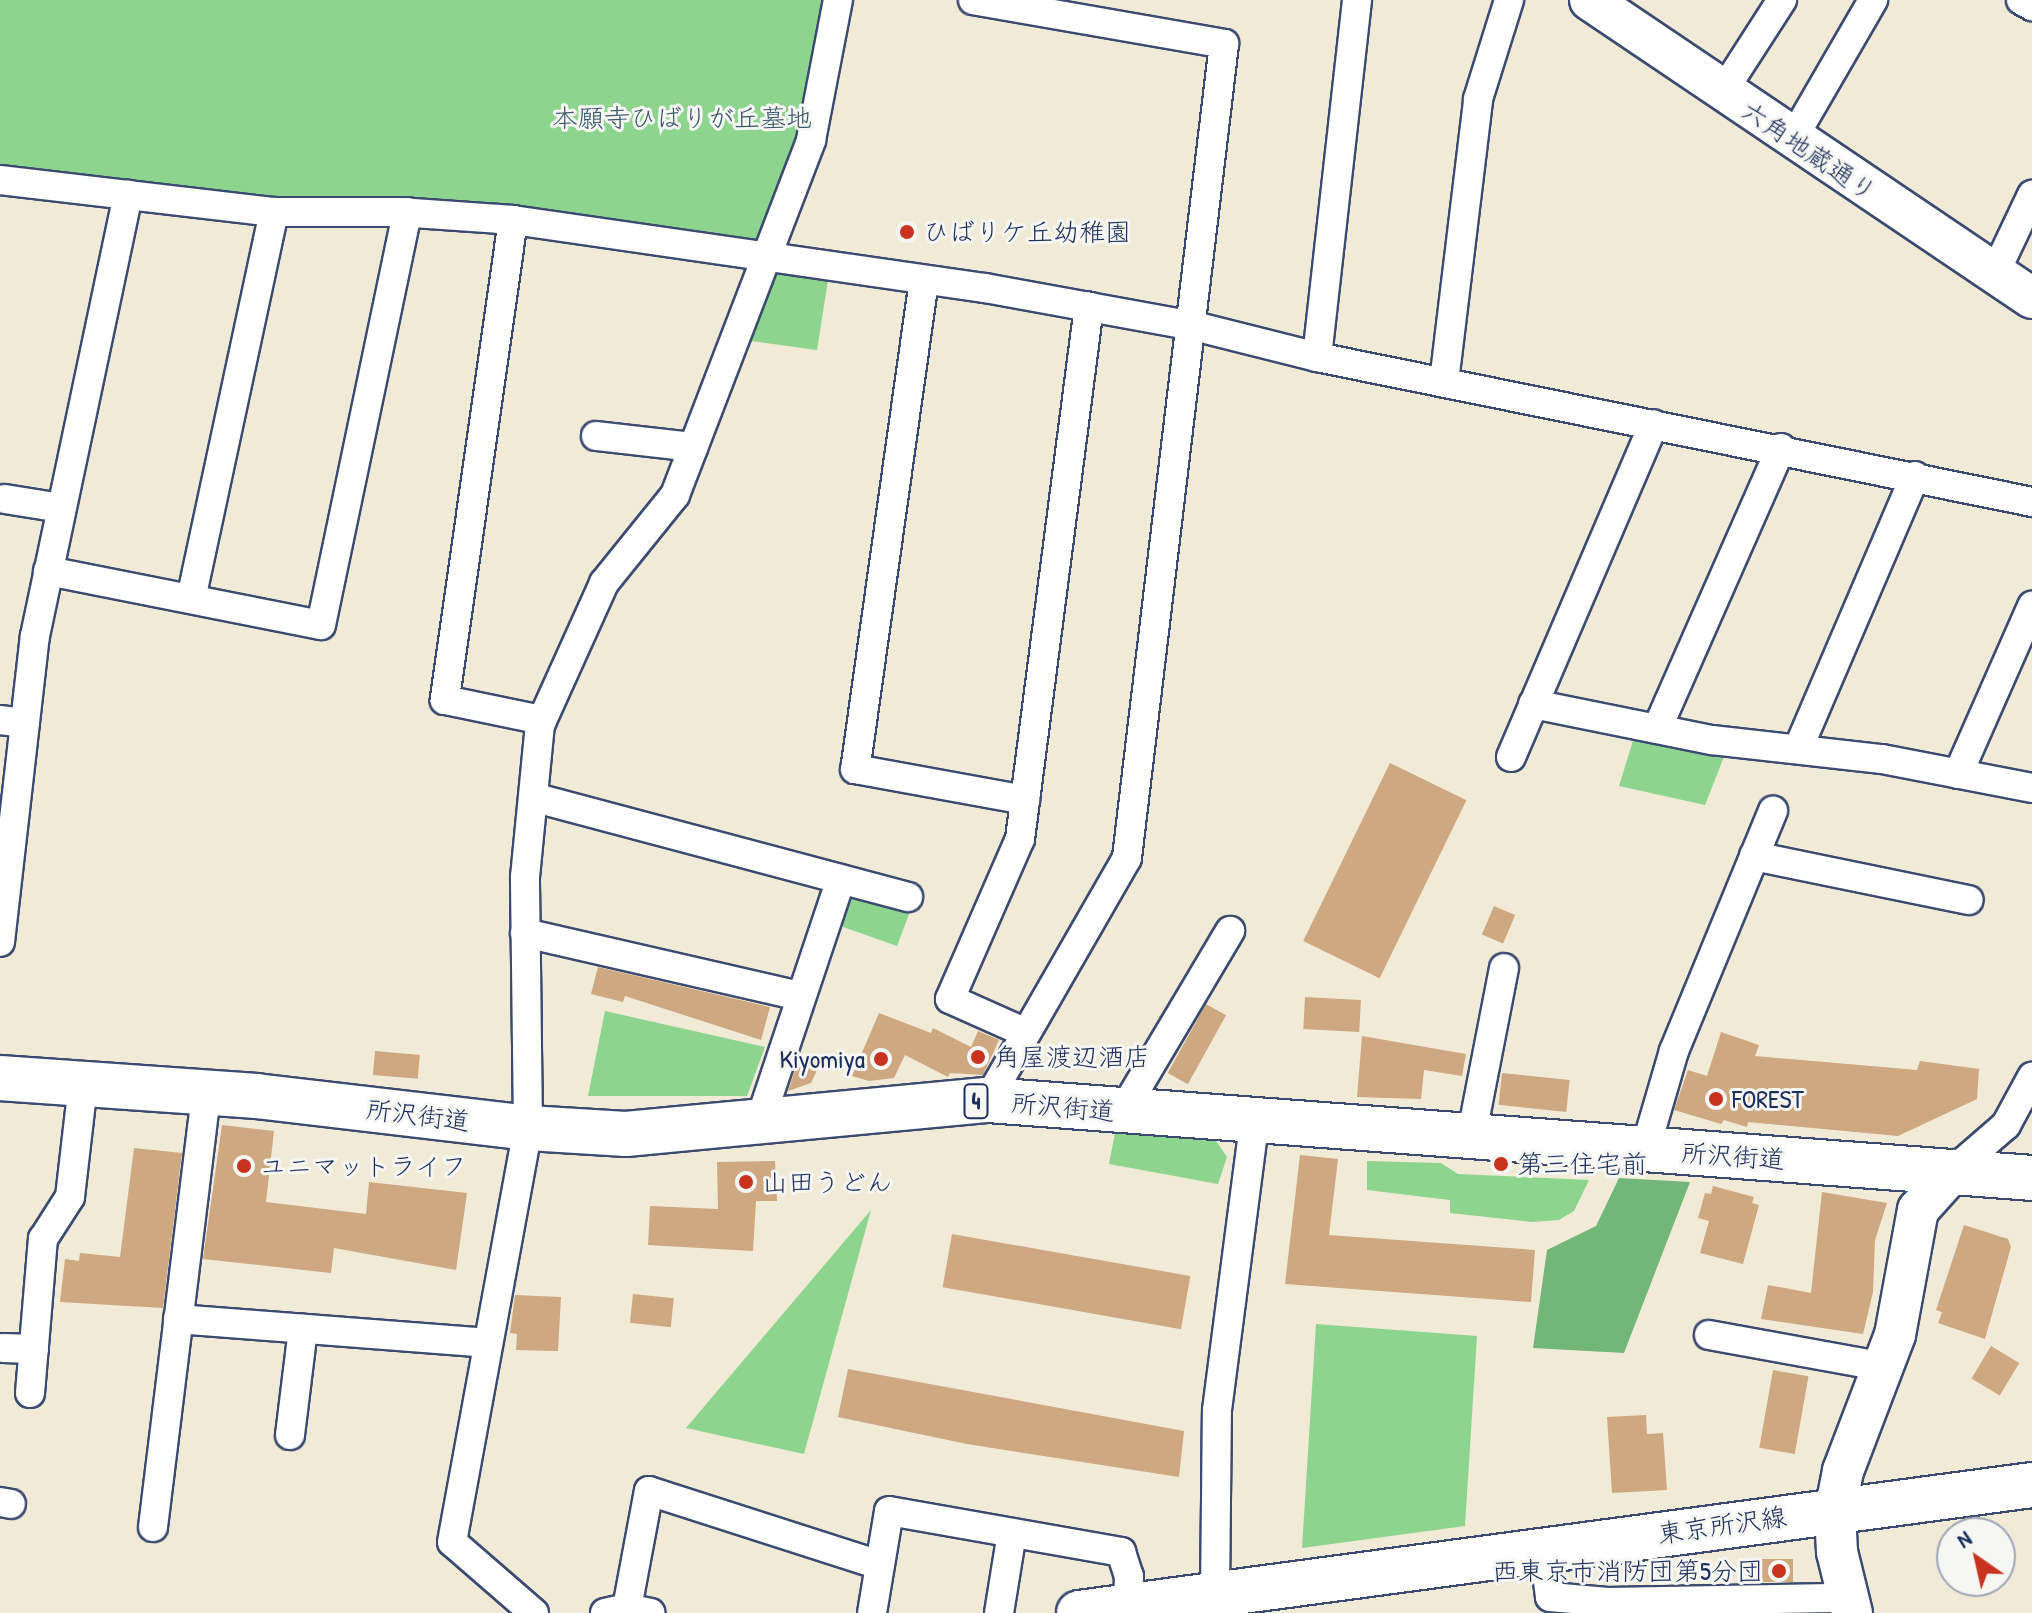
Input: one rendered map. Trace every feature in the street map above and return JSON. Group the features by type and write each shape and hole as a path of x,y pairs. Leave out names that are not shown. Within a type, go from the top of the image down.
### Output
{"main road":[{"name":"所沢街道","path":"0,1078 206,1093 528,1128 626,1134 759,1124 988,1100 1254,1124 1954,1170 2032,1178"},
{"name":"東京所沢線","path":"1098,1611 2032,1485"}],"street":[{"path":"534,1613 452,1542 528,1128 525,877 536,798 542,720 604,583 675,495 811,140 838,0"},
{"path":"973,0 1224,44 1194,326 1127,858 1024,1032 988,1100"},
{"path":"1317,357 1357,0"},
{"path":"1444,382 1478,99 1509,0"},
{"path":"1722,93 1782,0"},
{"path":"1792,140 1873,0"},
{"path":"2021,0 2032,6"},
{"name":"六角地蔵通り","path":"1612,6 1722,93 2032,298"},
{"path":"0,180 274,212 407,212 513,220 764,260 924,280 1089,306 1194,326 1317,357 1781,448 2032,502"},
{"path":"0,942 12,722 48,571 128,195"},
{"path":"1994,275 2032,195"},
{"path":"191,599 274,212"},
{"path":"48,571 321,625 407,212"},
{"path":"513,220 445,700 542,720"},
{"path":"924,280 855,769 1025,800"},
{"path":"1024,1032 950,999 1020,839 1089,306"},
{"path":"1511,757 1654,424"},
{"path":"596,436 693,447"},
{"path":"1657,729 1781,448"},
{"path":"1798,749 1915,476"},
{"path":"5,499 61,508"},
{"path":"1958,774 2032,606"},
{"path":"1533,704 1657,729 2032,788"},
{"path":"536,798 908,897"},
{"path":"1645,1150 1674,1051 1773,811"},
{"path":"1754,856 1868,893 1969,900"},
{"path":"759,1124 841,879"},
{"path":"1122,1113 1230,931"},
{"path":"525,933 801,996"},
{"path":"1471,1138 1504,968"},
{"path":"1544,1550 1550,1597 1608,1602 1849,1606 1835,1512 1843,1471 1885,1367 1918,1210 1954,1170 2006,1125 2032,1077"},
{"path":"30,1393 43,1239 70,1197 83,1084"},
{"path":"153,1527 206,1093"},
{"path":"1215,1595 1217,1410 1254,1124"},
{"path":"178,1319 488,1343"},
{"path":"290,1435 303,1329"},
{"path":"1709,1335 1885,1367"},
{"path":"3,1348 34,1349"},
{"path":"627,1611 649,1491 879,1565"},
{"path":"872,1613 889,1511 1121,1552 1129,1576 1098,1611"},
{"path":"999,1613 1012,1533"}],"green space":[{"name":"本願寺ひばりが丘墓地","path":"0,0 827,0 816,80 761,250 246,201 0,168"},
{"path":"768,269 829,274 817,350 744,340"},
{"path":"1636,731 1727,749 1705,805 1619,786"},
{"path":"842,883 914,901 897,946 829,922"},
{"path":"605,1011 765,1047 747,1096 588,1096"},
{"path":"1115,1133 1216,1141 1227,1157 1218,1184 1109,1164"},
{"path":"1367,1161 1441,1163 1458,1174 1589,1180 1574,1211 1559,1220 1532,1222 1450,1213 1450,1200 1367,1190"},
{"path":"1619,1178 1690,1182 1624,1353 1533,1348 1547,1250 1596,1226"},
{"path":"871,1210 804,1454 686,1428"},
{"path":"1316,1324 1477,1336 1465,1526 1302,1548"}],"building":[{"path":"1390,763 1466,800 1380,978 1303,941"},
{"path":"1494,906 1515,915 1503,944 1482,935"},
{"path":"598,967 770,1007 761,1040 625,996 623,1002 591,994"},
{"path":"1305,997 1361,1000 1359,1032 1303,1029"},
{"path":"1206,1004 1226,1015 1188,1084 1168,1073"},
{"path":"879,1013 931,1033 933,1028 971,1047 978,1031 999,1040 983,1075 950,1073 948,1077 905,1055 894,1078 869,1081 852,1076"},
{"path":"1721,1032 1759,1045 1755,1056 1917,1070 1920,1061 1979,1069 1977,1099 1898,1136 1748,1122 1747,1127 1724,1120 1721,1124 1674,1110 1688,1070 1707,1076"},
{"path":"1362,1036 1466,1054 1462,1076 1424,1070 1421,1099 1357,1097"},
{"path":"375,1051 420,1055 418,1079 373,1075"},
{"path":"799,1059 819,1066 811,1083 788,1091"},
{"path":"1502,1073 1570,1080 1566,1112 1499,1105"},
{"path":"222,1125 274,1131 266,1202 366,1214 369,1182 467,1193 456,1270 334,1248 331,1273 203,1259"},
{"path":"134,1148 182,1153 163,1308 60,1302 65,1259 79,1261 80,1253 120,1257"},
{"path":"1300,1155 1338,1159 1329,1235 1535,1250 1531,1302 1285,1284"},
{"path":"775,1161 777,1201 756,1201 753,1251 648,1245 650,1206 718,1209 717,1162"},
{"path":"1713,1186 1754,1197 1752,1203 1759,1205 1743,1264 1700,1253 1709,1221 1698,1218 1705,1193 1711,1194"},
{"path":"1822,1192 1887,1203 1875,1240 1873,1292 1863,1334 1761,1319 1768,1285 1811,1293"},
{"path":"1964,1225 2008,1239 2011,1247 1985,1339 1938,1323 1942,1312 1936,1310"},
{"path":"952,1234 1190,1276 1181,1329 943,1287"},
{"path":"633,1294 674,1298 671,1327 630,1323"},
{"path":"515,1295 561,1297 558,1351 516,1350 517,1334 510,1333"},
{"path":"1991,1346 2019,1363 2000,1396 1971,1379"},
{"path":"848,1369 1184,1431 1179,1477 967,1444 838,1417"},
{"path":"1773,1370 1808,1376 1795,1454 1759,1448"},
{"path":"1646,1415 1647,1434 1663,1433 1667,1490 1612,1493 1607,1417"},
{"path":"1762,1559 1793,1559 1793,1582 1762,1582"}],"place":[{"name":"ひばりケ丘幼稚園","path":"907,232"},
{"name":"角屋渡辺酒店","path":"978,1057"},
{"name":"Kiyomiya","path":"881,1059"},
{"name":"FOREST","path":"1716,1099"},
{"name":"第三住宅前","path":"1501,1164"},
{"name":"ユニマットライフ","path":"244,1166"},
{"name":"山田うどん","path":"746,1182"},
{"name":"西東京市消防団第5分団","path":"1779,1571"}]}
